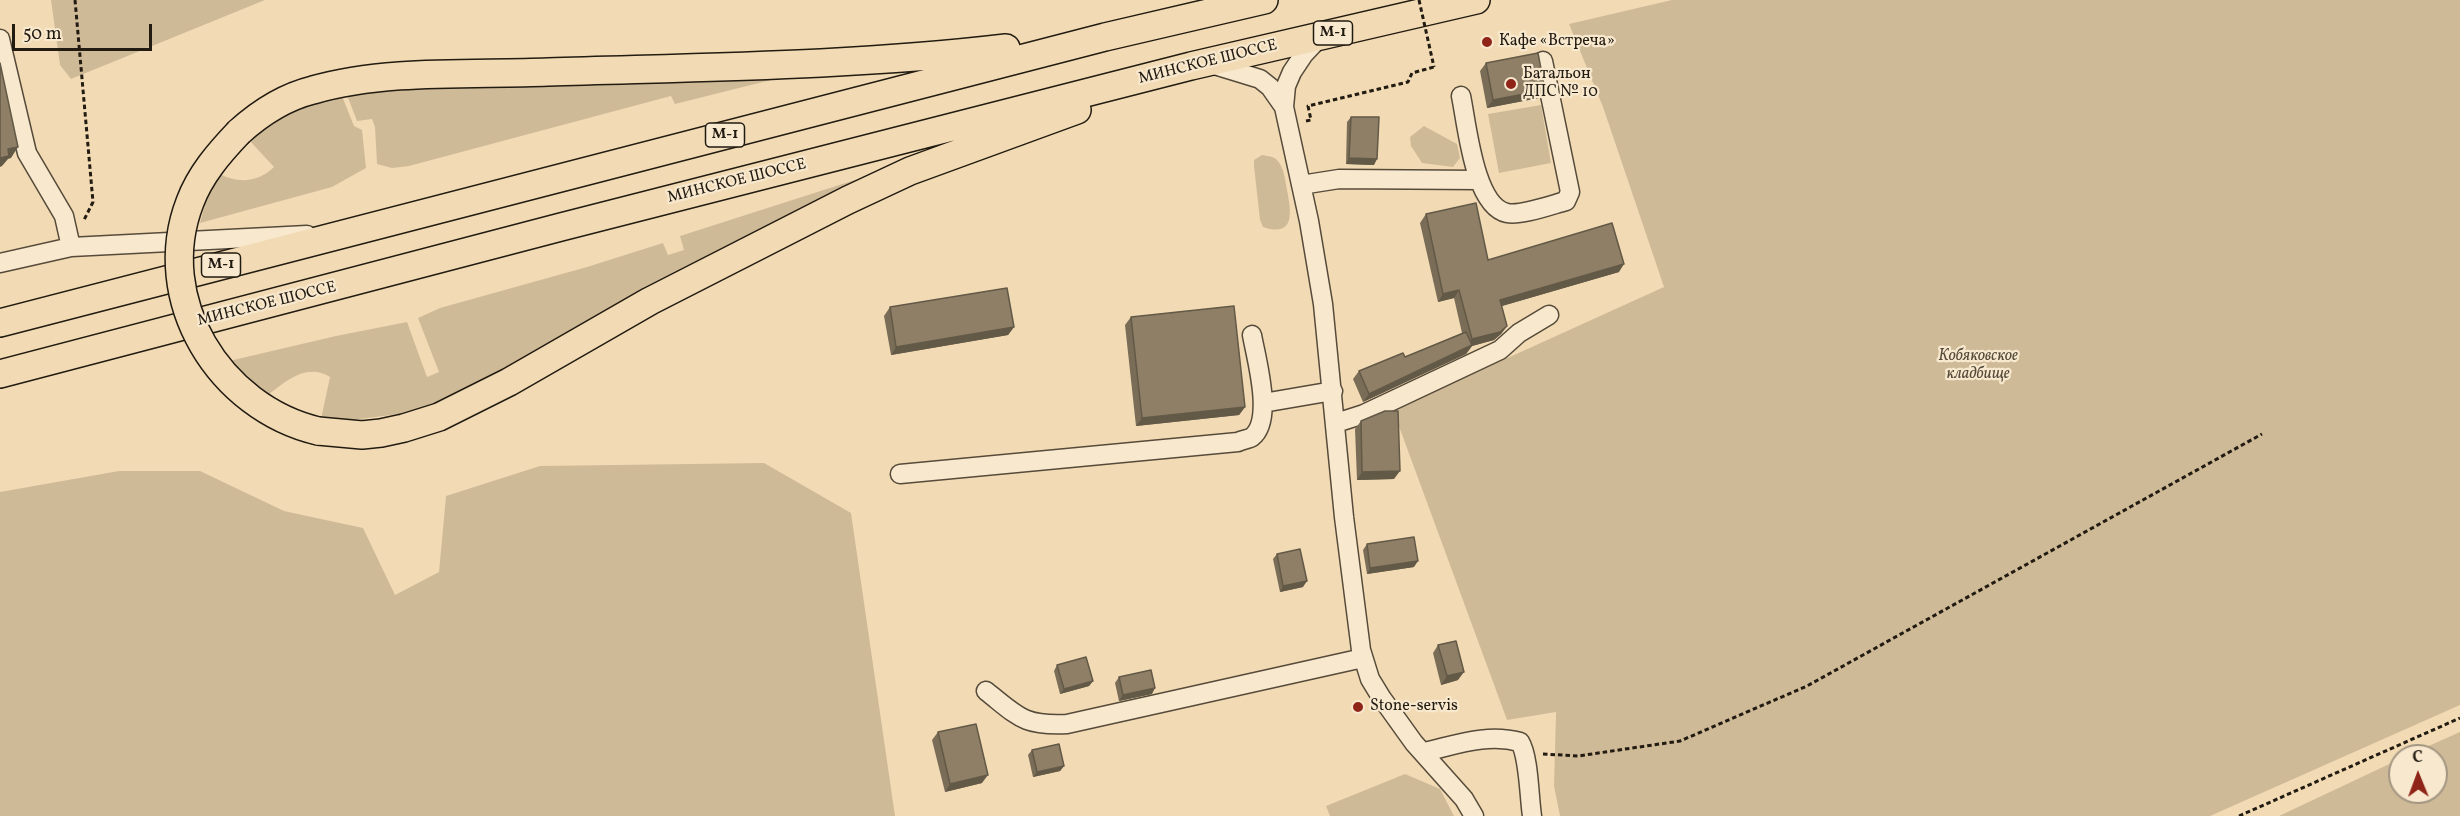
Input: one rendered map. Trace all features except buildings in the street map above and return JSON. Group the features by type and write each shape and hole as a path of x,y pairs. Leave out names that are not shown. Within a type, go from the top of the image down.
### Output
{"highway":[{"name":"М-1","path":"0,323 1105,37 1264,0"},
{"name":"МИНСКОЕ ШОССЕ","path":"0,374 1198,64 1476,0"},
{"path":"1105,37 973,52 836,63 450,75 344,83 312,90 269,109 239,132 202,177 185,217 179,258 183,291 193,329 210,359 227,380 245,396 293,424 341,435 381,433 404,428 439,417 509,382 650,301 910,171 1198,64"}],"street":[{"path":"1322,36 1304,54 1292,72 1286,87 1284,107 1323,304 1358,633 1370,679 1424,752 1464,799 1474,816"},
{"path":"0,39 27,153 64,216 71,247"},
{"path":"1461,96 1479,180 1486,198 1508,214 1566,201 1570,192 1543,61"},
{"path":"1198,64 1260,80 1270,87 1284,107"},
{"path":"1301,185 1339,180 1479,180"},
{"path":"0,263 71,247 345,233"},
{"path":"1336,423 1364,414 1500,350 1519,333 1549,315"},
{"path":"900,474 1238,442 1252,437 1260,424 1263,404 1252,335"},
{"path":"1263,404 1333,391"},
{"path":"986,691 1021,718 1033,723 1067,724 1363,658"},
{"path":"1424,752 1484,739 1505,738 1520,742 1526,753 1525,763 1532,816"}],"path":[{"path":"75,0 93,202"},
{"path":"1297,122 1311,120 1308,106 1408,82 1412,73 1434,66 1419,0"},
{"path":"1526,753 1578,756 1680,741 1807,686 2262,434"},
{"path":"2239,816 2460,718"}],"green space":[{"path":"51,0 265,0 71,79 60,65"},
{"name":"Кобяковское кладбище","path":"1672,0 2460,0 2460,705 2210,816 1560,816 1554,786 1556,712 1507,720 1393,410 1664,287 1603,107 1569,24"},
{"path":"787,76 675,104 671,96 409,166 392,168 377,164 375,127 372,119 357,121 347,95 407,88"},
{"path":"342,96 354,126 362,130 366,168 332,187 200,223 207,197 220,174 234,179 248,180 262,176 274,167 248,139 280,117"},
{"path":"1541,105 1551,163 1499,173 1488,114"},
{"path":"1424,126 1457,144 1460,158 1453,167 1422,163 1411,146 1410,137"},
{"path":"1262,155 1276,159 1284,173 1290,214 1286,226 1281,229 1263,227 1260,220 1254,160"},
{"path":"858,179 646,286 576,330 473,388 422,411 337,422 321,419 330,377 313,372 298,375 268,395 242,376 229,361 407,322 427,377 439,372 418,318 440,308 663,243 668,255 684,250 680,236"},
{"path":"764,463 851,513 895,816 0,816 0,492 119,471 200,471 284,511 363,528 395,595 439,572 446,496 540,466"},
{"path":"2460,732 2460,816 2279,816 2388,765 2388,804 2448,804 2448,744 2433,744"},
{"path":"1405,774 1440,789 1454,816 1330,816 1326,806"}],"place":[{"name":"Кафе «Встреча»","path":"1487,42"},
{"name":"Батальон ДПС № 10","path":"1511,84"},
{"name":"Stone-servis","path":"1358,707"}]}
